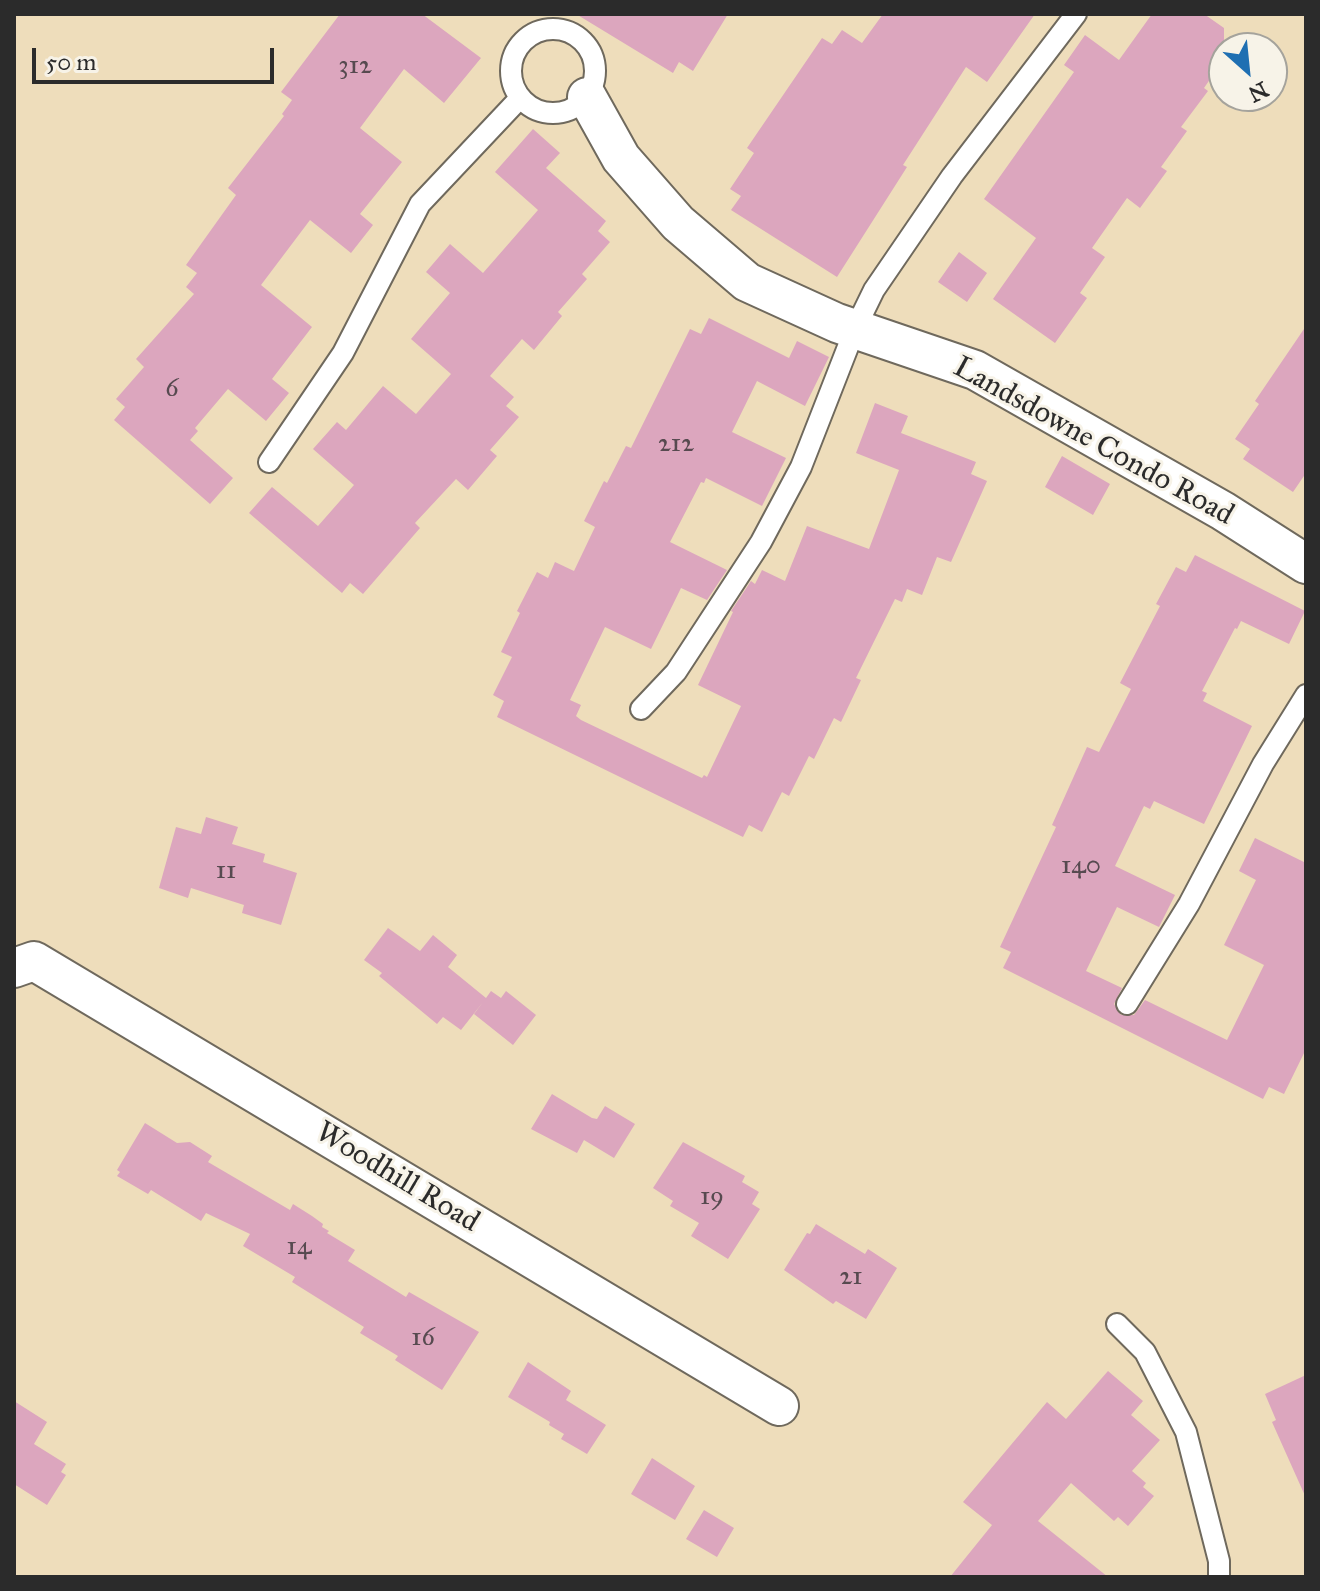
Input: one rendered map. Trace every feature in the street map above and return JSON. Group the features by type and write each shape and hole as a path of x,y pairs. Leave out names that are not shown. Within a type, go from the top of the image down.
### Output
{"street":[{"name":"Landsdowne Condo Road","path":"587,97 621,158 678,223 747,282 855,329 975,370 1223,511 1306,564"},
{"name":"Woodhill Road","path":"14,968 34,961 779,1406"}],"lane":[{"path":"641,709 676,672 761,542 801,467 855,329 874,290 952,176 1076,14"},
{"path":"548,22 584,42 594,59 595,78 587,97 572,109 554,114 535,110 520,98 512,82 511,64 518,48 548,22"},
{"path":"269,462 343,353 420,204 520,98"},
{"path":"1127,1004 1189,904 1263,764 1306,695"},
{"path":"1117,1324 1145,1352 1186,1432 1219,1561 1219,1577"}],"building":[{"path":"340,14 422,14 481,58 444,103 404,69 360,128 402,162 360,214 373,225 351,253 310,220 261,285 312,327 272,379 289,393 266,421 228,389 195,428 198,431 190,440 233,478 210,504 114,420 125,407 116,399 144,367 136,359 194,294 186,287 197,273 186,265 236,195 228,188 284,116 282,114 292,100 281,92"},
{"path":"576,14 728,14 693,71 679,62 673,73"},
{"path":"883,14 1035,14 987,82 966,67 837,277 731,210 741,196 730,189 754,153 747,148 822,38 832,44 842,30 862,43"},
{"path":"1152,14 1204,14 1224,28 1224,32 1208,32 1208,82 1204,88 1208,91 1181,127 1187,131 1161,167 1167,171 1140,208 1127,198 1092,248 1105,257 1080,293 1087,298 1055,343 993,299 1036,238 984,199 1074,72 1064,65 1085,35 1119,60"},
{"path":"533,129 560,153 546,168 606,221 598,231 610,242 582,274 587,279 558,312 562,316 534,350 522,339 490,376 514,397 506,406 519,417 490,450 497,456 468,490 456,479 415,523 420,528 363,594 350,583 342,593 249,513 272,487 318,526 354,485 313,449 337,422 346,430 383,386 416,414 451,374 411,339 450,293 426,272 450,244 483,273 538,210 495,172"},
{"path":"959,252 987,273 967,302 938,282"},
{"path":"709,318 789,358 797,341 829,357 805,406 757,381 732,432 786,458 762,506 706,478 704,483 701,482 670,542 727,570 707,600 681,588 651,649 605,627 570,700 581,705 576,716 581,720 702,778 704,775 707,777 741,706 698,685 731,611 751,581 755,584 762,570 785,581 807,526 869,549 899,470 856,453 875,403 908,416 901,433 976,462 971,474 987,481 951,562 937,557 922,595 907,589 902,602 895,599 856,678 861,680 841,722 834,718 814,759 809,756 789,796 782,792 762,832 749,825 743,837 497,717 504,701 493,695 512,657 501,652 537,572 548,578 555,562 574,571 595,527 584,521 604,481 607,483 626,446 631,448 690,329 701,334"},
{"path":"1306,326 1306,473 1293,492 1243,459 1250,449 1235,439 1259,404 1255,401"},
{"path":"1062,456 1110,484 1093,515 1045,487"},
{"path":"1195,555 1305,611 1289,644 1241,621 1235,628 1202,691 1207,693 1203,701 1252,726 1204,824 1154,801 1150,809 1144,806 1115,866 1175,895 1159,927 1117,907 1086,971 1122,988 1114,1004 1121,1015 1134,1015 1145,1000 1227,1040 1264,965 1224,945 1256,880 1239,871 1255,838 1306,863 1306,1049 1284,1094 1269,1087 1263,1099 1003,968 1011,952 1000,947 1056,827 1052,825 1087,747 1099,752 1131,689 1120,683 1160,606 1156,604 1176,567 1186,572"},
{"path":"206,817 238,827 232,844 265,854 263,862 297,873 281,925 242,913 244,905 191,888 188,898 159,888 176,827 201,834"},
{"path":"388,928 420,951 433,935 457,955 448,967 486,998 491,991 501,998 506,991 536,1015 513,1045 474,1014 483,1002 461,1030 443,1017 437,1024 364,960"},
{"path":"552,1094 592,1118 597,1119 605,1106 635,1124 614,1158 584,1140 577,1153 531,1129"},
{"path":"145,1123 177,1143 190,1142 212,1156 208,1162 290,1210 293,1204 323,1224 322,1227 329,1231 327,1233 355,1250 348,1261 406,1297 409,1292 479,1332 442,1390 395,1360 398,1356 360,1333 364,1327 292,1282 295,1277 243,1246 250,1234 206,1213 201,1221 151,1190 148,1194 117,1176 120,1172 117,1170"},
{"path":"683,1142 745,1176 742,1182 759,1192 752,1204 760,1209 728,1259 691,1236 699,1223 670,1206 673,1201 653,1188"},
{"path":"816,1224 865,1254 868,1249 897,1268 866,1319 836,1301 833,1304 784,1270"},
{"path":"528,1362 571,1391 566,1400 606,1425 587,1454 561,1439 564,1434 549,1425 550,1422 508,1397"},
{"path":"1108,1371 1143,1401 1131,1415 1160,1440 1132,1471 1146,1483 1143,1487 1154,1496 1128,1526 1118,1517 1114,1521 1071,1483 1038,1521 1108,1577 950,1577 992,1525 963,1502 1047,1402 1066,1419"},
{"path":"1306,1375 1306,1498 1272,1422 1276,1420 1265,1394"},
{"path":"14,1401 47,1422 34,1444 66,1464 61,1472 66,1475 47,1505 14,1484"},
{"path":"652,1458 695,1486 675,1520 631,1494"},
{"path":"704,1510 734,1528 717,1557 686,1539"}]}
